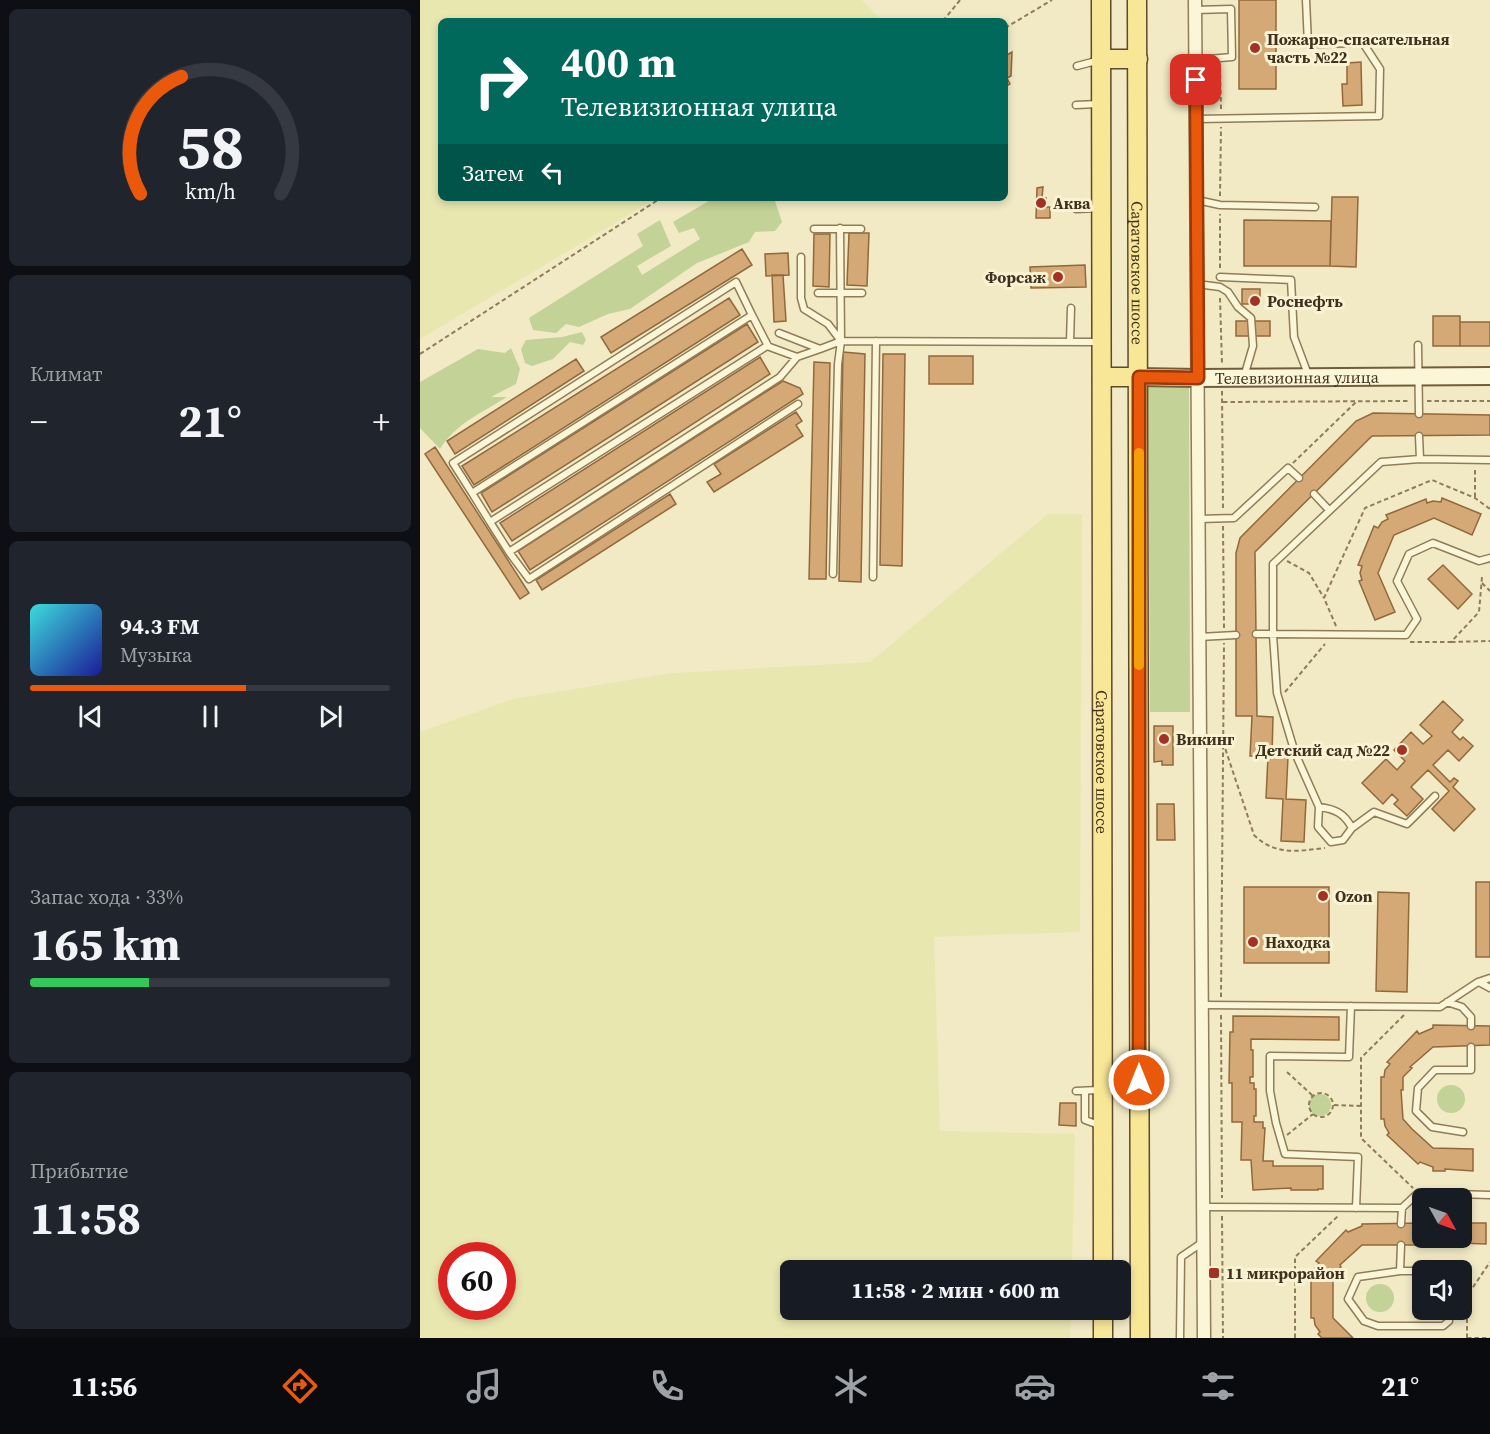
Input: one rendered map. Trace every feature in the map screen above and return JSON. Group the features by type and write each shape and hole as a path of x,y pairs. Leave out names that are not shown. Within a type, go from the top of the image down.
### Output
{"main road":[{"name":"Саратовское шоссе","path":"1101,0 1103,1260"},
{"name":"Саратовское шоссе","path":"1137,0 1140,1338"},
{"path":"1101,59 1137,58"},
{"name":"Телевизионная улица","path":"1102,377 1139,377"},
{"path":"1103,1320 1103,1338"}],"street":[{"path":"1195,5 1204,1338"},
{"name":"Телевизионная улица","path":"1139,377 1490,376"}],"lane":[{"path":"1196,119 1379,116 1380,69 1363,42 1308,44 1306,0"},
{"path":"1195,5 1231,9 1232,57 1196,60"},
{"path":"1077,66 1101,59"},
{"path":"1076,105 1101,104"},
{"path":"1196,200 1220,205 1315,207"},
{"path":"1076,209 1101,208"},
{"path":"833,574 841,293 840,228"},
{"path":"814,229 861,229"},
{"path":"801,257 801,298 804,309 817,315 828,324 840,341"},
{"path":"1220,277 1291,280 1294,337 1309,378"},
{"path":"797,357 768,346 736,282 453,464 529,579 798,404"},
{"path":"1197,284 1220,286 1251,318 1253,346 1244,378"},
{"path":"818,293 862,293"},
{"path":"1070,342 1071,308"},
{"path":"472,493 752,315"},
{"path":"779,333 820,349"},
{"path":"509,552 780,377 797,357 840,341 1102,342"},
{"path":"873,577 876,341"},
{"path":"1011,351 1012,341"},
{"path":"1418,345 1419,414"},
{"path":"490,522 768,346"},
{"path":"1419,436 1420,459"},
{"path":"1435,796 1407,824 1374,812 1352,828 1343,840 1331,842 1318,827 1319,807 1295,753 1279,699 1273,635 1273,564 1381,462 1420,459 1490,460"},
{"path":"1198,519 1234,518 1288,468 1299,478"},
{"path":"1314,494 1329,510"},
{"path":"1256,634 1406,635 1417,619 1397,581 1409,554 1433,543 1479,561 1490,558"},
{"path":"1199,637 1236,635"},
{"path":"1319,807 1333,809 1346,817 1352,828"},
{"path":"1202,1005 1440,1007 1478,982 1490,978"},
{"path":"1478,982 1490,988"},
{"path":"1447,1002 1462,1007 1471,1017 1471,1026"},
{"path":"1351,1006 1349,1057 1270,1056 1270,1091 1285,1154 1358,1157 1356,1208"},
{"path":"1463,1132 1432,1127 1416,1112 1418,1088 1435,1070 1471,1070 1471,1047"},
{"path":"1076,1091 1104,1090"},
{"path":"1085,1091 1085,1120 1103,1127"},
{"path":"1472,1194 1490,1195"},
{"path":"1204,1207 1402,1208 1412,1199"},
{"path":"1401,1224 1402,1208"},
{"path":"1180,1338 1181,1257 1204,1241"},
{"path":"1400,1271 1401,1245"},
{"path":"1412,1271 1358,1277 1348,1299 1364,1321 1378,1326 1443,1326 1449,1320"}],"path":[{"path":"945,18 960,0"},
{"path":"1008,26 1052,0"},
{"path":"1220,58 1220,277"},
{"path":"420,354 656,201"},
{"path":"1220,286 1224,637 1221,1005 1223,1338"},
{"path":"1222,402 1490,401"},
{"path":"1288,468 1356,402"},
{"path":"1475,458 1475,498"},
{"path":"1324,598 1365,508 1432,480 1475,498 1490,509"},
{"path":"1280,557 1309,573 1324,598 1340,635"},
{"path":"1451,642 1479,612 1482,577"},
{"path":"1482,583 1490,591"},
{"path":"1279,699 1327,641"},
{"path":"1406,642 1490,641"},
{"path":"1222,739 1254,835 1263,844 1280,850 1325,848 1331,842"},
{"path":"1413,1007 1361,1058 1361,1138 1413,1188"},
{"path":"1287,1072 1313,1096"},
{"path":"1318,1093 1328,1096 1332,1105 1332,1109 1326,1116 1319,1117 1313,1114 1309,1105 1313,1096 1318,1093"},
{"path":"1332,1105 1361,1106"},
{"path":"1282,1140 1313,1114"},
{"path":"1295,1338 1295,1257 1347,1208"},
{"path":"1490,1262 1467,1296 1467,1338 1490,1338"}],"shaded area":[{"path":"420,0 862,0 880,18 438,18 438,201 652,201 420,339"},
{"path":"1048,514 1082,514 1080,932 934,937 940,1131 1075,1134 1072,1260 780,1260 780,1320 1071,1320 1070,1338 420,1338 420,732 513,699 672,673 870,662"}],"green space":[{"path":"709,201 775,201 782,222 775,231 755,232 749,242 697,263 630,309 608,314 579,327 566,324 556,333 533,330 529,318 643,246 637,234 660,220 671,246 637,266 642,275 700,239 694,228 679,233 673,222"},
{"path":"582,332 586,340 583,345 570,342 553,359 532,366 525,363 521,349 526,340 562,337"},
{"path":"511,348 520,369 516,384 491,397 507,397 479,413 453,432 440,449 420,428 420,382 478,349 505,353"},
{"path":"1148,386 1189,386 1190,712 1150,712"},
{"path":"1451,1085 1461,1089 1465,1099 1461,1109 1451,1113 1441,1109 1437,1099 1441,1089"},
{"path":"1320,1094 1328,1097 1331,1105 1328,1113 1320,1116 1312,1113 1309,1105 1312,1097"},
{"path":"1380,1284 1390,1288 1394,1298 1390,1308 1380,1312 1370,1308 1366,1298 1370,1288"}],"building":[{"path":"1239,0 1276,0 1276,89 1239,89"},
{"path":"1012,52 1011,76 1008,78 1008,54"},
{"path":"1361,62 1362,105 1343,106 1342,84 1347,84 1347,63"},
{"name":"Аква","path":"1043,187 1042,198 1046,198 1046,207 1050,207 1050,218 1036,218 1037,188"},
{"path":"1332,197 1358,197 1356,267 1330,266"},
{"path":"1244,220 1331,221 1330,266 1244,266"},
{"path":"849,233 869,233 867,286 847,285"},
{"path":"814,234 830,234 829,287 813,286"},
{"path":"742,249 752,265 611,353 601,337"},
{"path":"788,253 789,275 766,276 765,254"},
{"name":"Форсаж","path":"1085,265 1086,287 1031,288 1030,267"},
{"path":"772,275 783,275 786,321 774,322"},
{"path":"1242,289 1260,289 1260,304 1242,304"},
{"path":"729,298 740,315 474,485 462,466"},
{"path":"1433,316 1460,316 1460,346 1433,346"},
{"path":"1236,321 1270,321 1270,336 1236,336"},
{"path":"1460,322 1490,322 1490,346 1460,346"},
{"path":"747,324 758,342 492,512 481,493"},
{"path":"843,352 865,354 861,582 839,581"},
{"path":"883,354 905,354 902,566 880,565"},
{"path":"929,356 973,356 973,384 929,384"},
{"path":"760,357 770,374 512,541 500,523"},
{"path":"576,359 584,371 455,454 447,441"},
{"path":"814,362 830,363 826,579 809,579"},
{"path":"783,381 800,388 803,394 530,570 518,551"},
{"path":"796,412 802,421 796,425 803,436 714,492 707,482 721,474 714,464"},
{"path":"1373,413 1490,415 1490,435 1372,436 1255,552 1257,716 1273,717 1272,756 1288,757 1286,799 1306,800 1304,842 1281,841 1283,799 1266,798 1268,756 1250,756 1252,716 1236,716 1236,553 1240,538 1356,421"},
{"path":"435,447 529,593 520,599 425,454"},
{"path":"670,494 676,504 542,590 536,580"},
{"path":"1442,498 1481,514 1472,535 1434,518 1394,535 1378,573 1395,612 1375,620 1359,581 1362,580 1360,573 1362,566 1358,565 1374,526 1378,528 1388,519 1386,515 1426,499 1427,503 1441,502"},
{"path":"1443,565 1472,594 1458,609 1428,579"},
{"path":"1443,701 1463,720 1452,732 1460,740 1463,737 1473,746 1459,761 1448,750 1433,765 1450,782 1454,778 1458,781 1453,787 1475,809 1454,831 1432,809 1449,791 1428,770 1411,787 1423,799 1407,816 1394,804 1398,800 1392,794 1383,804 1362,783 1386,759 1397,770 1405,761 1394,750 1411,732 1423,744 1432,736 1420,725"},
{"path":"1154,726 1173,726 1173,765 1162,765 1162,761 1154,762"},
{"path":"1157,804 1174,804 1175,840 1157,840"},
{"path":"1476,882 1490,882 1490,957 1476,957"},
{"path":"1244,887 1329,887 1329,963 1244,963"},
{"path":"1378,892 1409,893 1407,992 1376,991"},
{"path":"1233,1016 1339,1017 1339,1040 1251,1039 1253,1077 1250,1077 1250,1083 1254,1083 1254,1089 1256,1089 1254,1122 1263,1122 1263,1128 1265,1128 1263,1161 1273,1161 1273,1166 1323,1166 1323,1189 1253,1190 1251,1160 1241,1160 1242,1122 1232,1122 1232,1083 1229,1083 1230,1032 1233,1032"},
{"path":"1433,1025 1490,1026 1490,1045 1433,1047 1410,1067 1412,1068 1403,1077 1403,1090 1401,1090 1403,1119 1433,1148 1473,1149 1473,1171 1445,1169 1445,1171 1433,1171 1433,1167 1420,1162 1418,1164 1387,1135 1389,1133 1384,1119 1381,1119 1381,1077 1384,1077 1385,1070 1390,1064 1387,1062 1417,1031 1419,1034 1433,1028"},
{"path":"1060,1103 1076,1103 1076,1126 1059,1125"},
{"path":"1412,1223 1412,1245 1362,1245 1340,1265 1341,1267 1333,1276 1333,1318 1353,1338 1322,1338 1318,1334 1320,1332 1315,1325 1314,1318 1311,1318 1311,1276 1314,1276 1314,1269 1319,1263 1316,1261 1346,1230 1348,1232 1362,1224"},
{"path":"1472,1223 1486,1223 1486,1244 1472,1244"}],"slow traffic":[{"path":"1139,453 1139,665"}],"place":[{"name":"Пожарно-спасательная часть №22","path":"1255,48"},
{"name":"Аква","path":"1041,203"},
{"name":"Форсаж","path":"1058,277"},
{"name":"Роснефть","path":"1255,301"},
{"name":"Викинг","path":"1164,739"},
{"name":"Детский сад №22","path":"1402,750"},
{"name":"Ozon","path":"1323,896"},
{"name":"Находка","path":"1253,942"},
{"name":"11 микрорайон","path":"1214,1273"}],"route":[{"path":"1139,1080 1139,377 1198,378 1196,80"}]}
